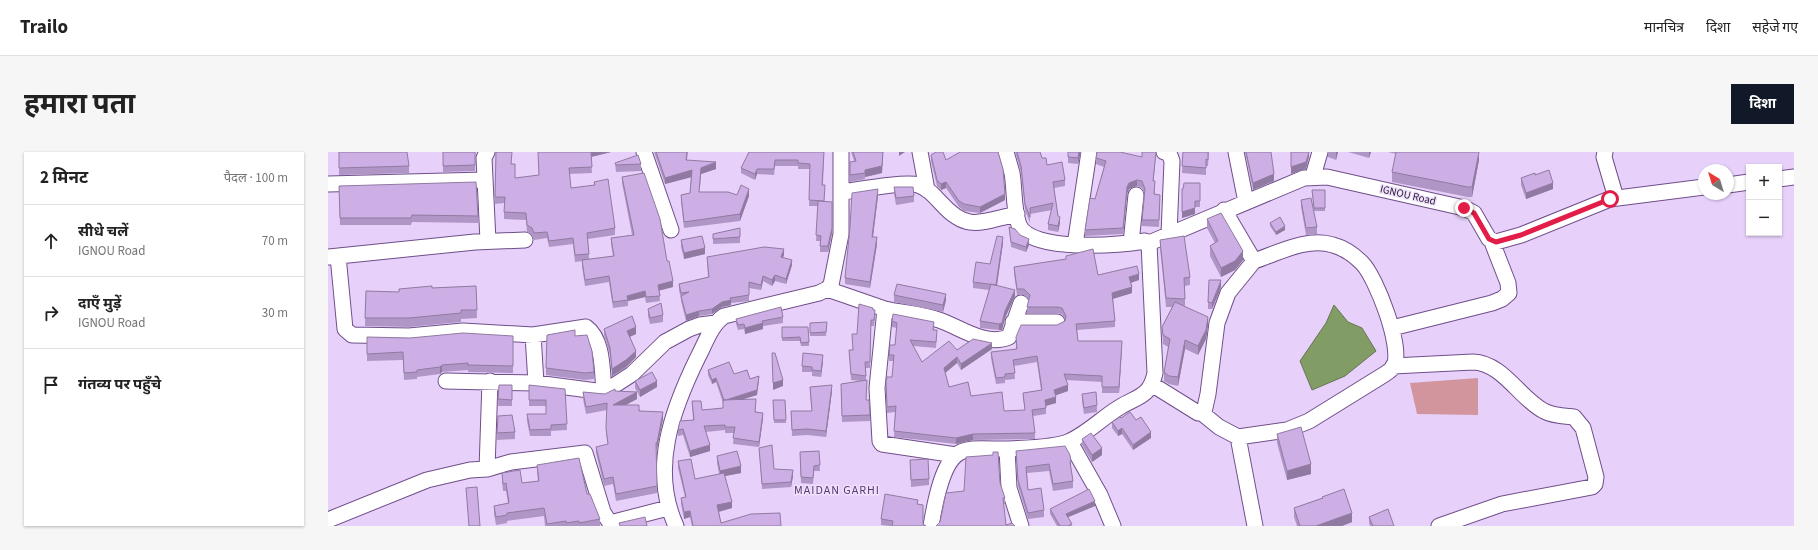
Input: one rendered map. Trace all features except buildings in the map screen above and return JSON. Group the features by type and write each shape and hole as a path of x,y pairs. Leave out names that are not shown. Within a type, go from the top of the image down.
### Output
{"street":[{"path":"487,152 484,158 488,241"},
{"path":"644,152 670,230"},
{"path":"676,526 664,494 664,468 674,415 686,382 716,323 728,314 819,293 831,285 841,234 841,152"},
{"path":"920,152 927,190"},
{"path":"885,309 878,388 880,441 882,444 956,455 972,449 1007,449 1055,446 1070,442 1121,406 1144,394 1153,385 1155,373 1149,243 1146,241 1075,245 1046,241 1024,232 1016,214 1012,173 1006,152"},
{"path":"1075,245 1088,152"},
{"path":"1164,152 1169,153 1172,161 1170,234"},
{"path":"1236,152 1246,202"},
{"path":"1313,176 1320,152"},
{"path":"1605,152 1604,157 1616,198"},
{"name":"IGNOU Road","path":"1149,243 1224,210 1304,178 1313,176 1334,178 1464,208 1474,213 1492,242 1508,283 1509,293 1492,303 1392,328"},
{"path":"1782,179 1794,177"},
{"path":"328,184 485,180"},
{"path":"1734,184 1746,182"},
{"path":"842,192 913,184 932,192 956,218 964,222 972,224 1016,214"},
{"path":"1492,242 1513,238 1616,198 1698,188"},
{"path":"1131,243 1136,195"},
{"path":"1224,210 1254,262"},
{"path":"525,240 488,241 333,256 345,329 352,335 409,336 463,331 533,335 586,327 590,329 597,340 604,392"},
{"path":"1153,385 1198,413 1203,414 1219,427 1238,437 1268,434 1299,425 1385,374 1393,366 1395,356 1392,328 1370,273 1362,263 1347,251 1326,244 1301,245 1254,262 1228,293 1218,323 1208,394 1203,414"},
{"path":"827,289 885,309 939,320 968,333 989,339 1003,340 1009,337 1013,322 1021,303"},
{"path":"1013,322 1057,322"},
{"path":"446,381 536,383 604,392 632,374 665,342 689,329 700,325 716,323"},
{"path":"533,335 536,383"},
{"path":"1393,366 1473,362 1482,363 1495,370 1538,408 1553,414 1574,417 1583,428 1596,477 1592,487 1502,504 1439,526"},
{"path":"487,469 490,381"},
{"path":"1238,437 1255,526"},
{"path":"1070,442 1100,495 1112,526"},
{"path":"1007,449 1009,488 1021,526"},
{"path":"328,520 427,480 470,470 487,469 511,462 585,453 603,512 610,523 668,508"},
{"path":"931,526 940,484 956,455"}],"shaded area":[{"path":"1334,305 1348,322 1362,328 1376,351 1345,376 1312,390 1300,361 1326,323"},
{"path":"1478,378 1478,415 1417,414 1410,383"}],"district":[{"name":"MAIDAN GARHI","path":"837,490"}],"route":[{"path":"1464,208 1474,213 1489,239 1492,242 1496,242 1521,235 1610,199"}]}
